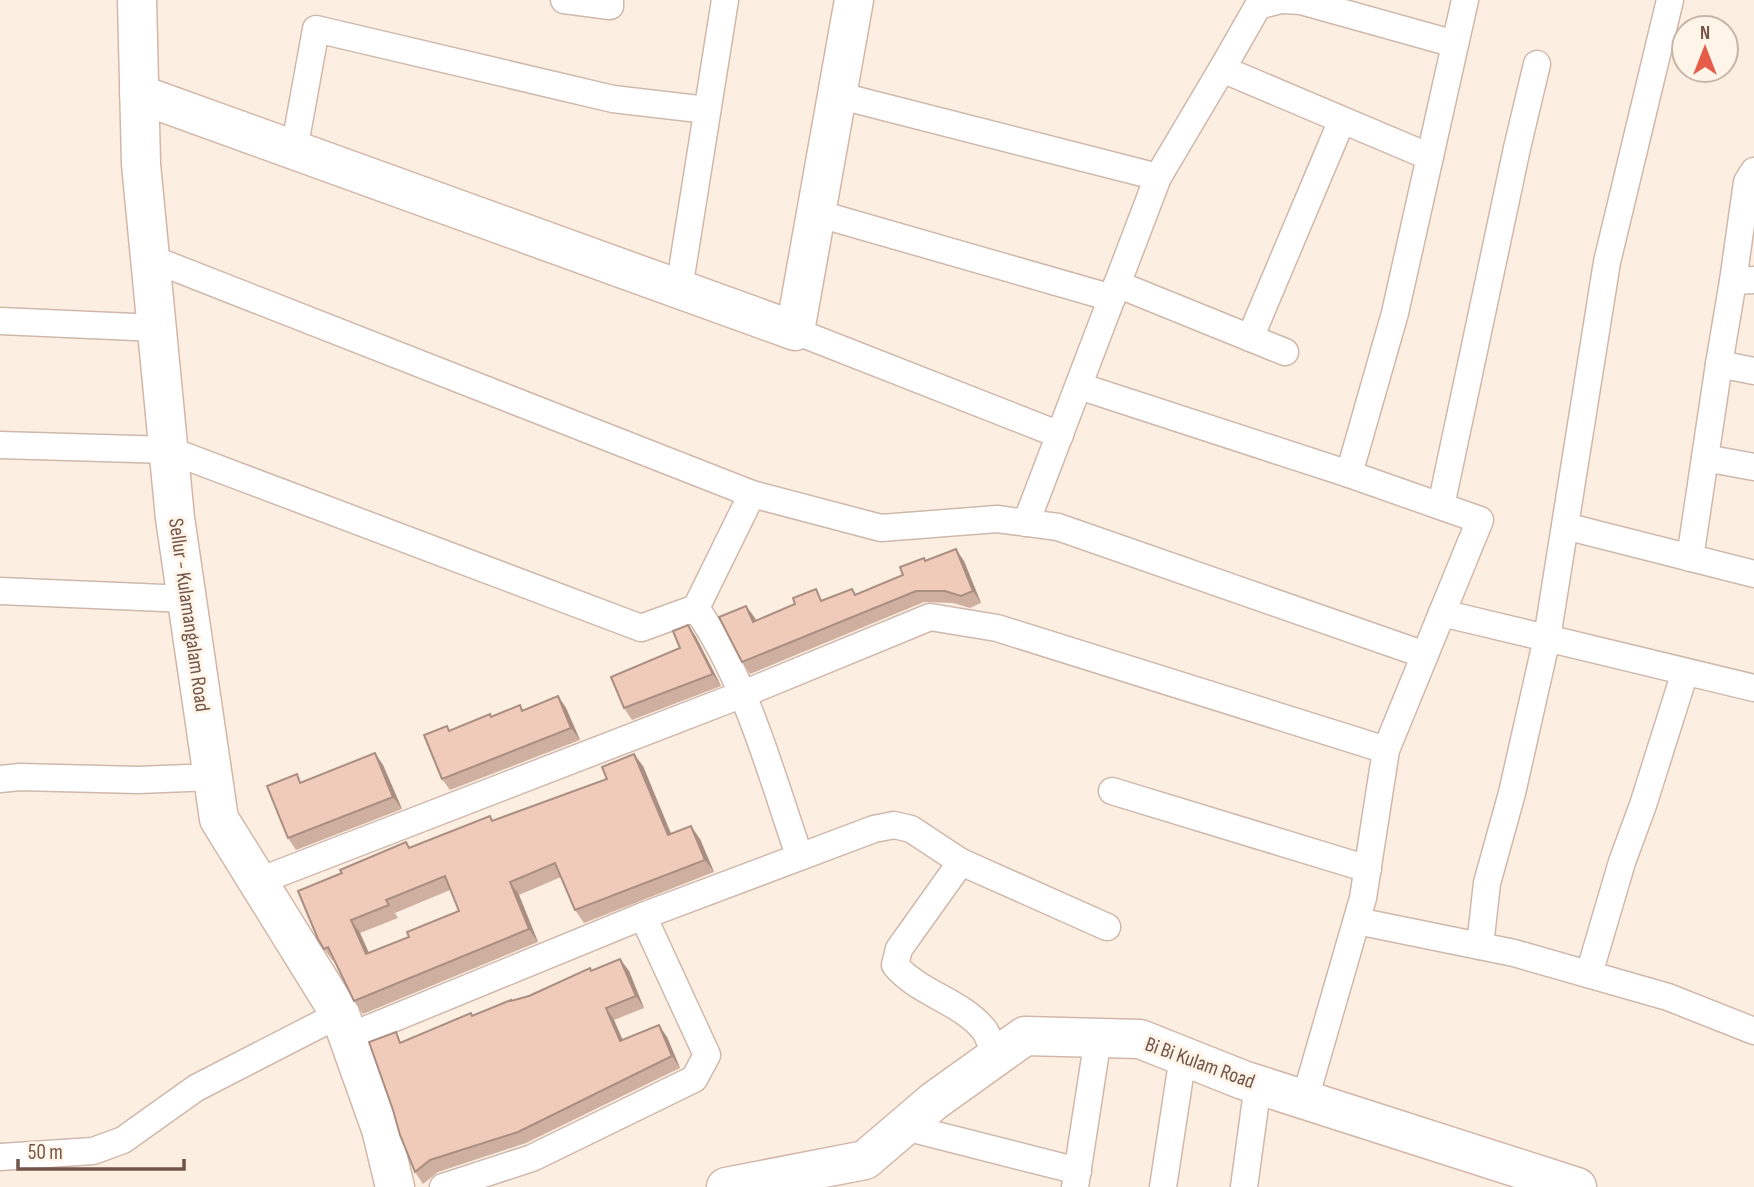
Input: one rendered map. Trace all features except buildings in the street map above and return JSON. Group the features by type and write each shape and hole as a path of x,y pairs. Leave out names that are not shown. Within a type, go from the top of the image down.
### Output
{"street":[{"name":"Sellur - Kulamangalam Road","path":"137,0 141,164 175,518 219,819 259,881 344,1026 381,1129 395,1187"},
{"path":"564,0 610,6 610,0"},
{"path":"679,289 725,0"},
{"path":"795,331 854,0"},
{"path":"1026,523 1158,177 1258,6 1283,0 1301,1 1455,44"},
{"path":"1349,474 1395,313 1465,0"},
{"path":"1480,946 1487,883 1512,793 1547,638 1607,262 1662,1"},
{"path":"294,150 316,29 613,99 707,110"},
{"path":"1441,506 1537,64"},
{"path":"1222,69 1430,157"},
{"path":"139,93 795,331 1060,435"},
{"path":"837,95 1158,177"},
{"path":"1250,338 1342,120"},
{"path":"1690,558 1719,364 1743,280 1747,182 1754,171"},
{"path":"816,213 1115,291 1285,352"},
{"path":"150,258 752,494 881,528 997,519 1058,527 1425,655"},
{"path":"0,321 157,328"},
{"path":"1719,364 1754,371"},
{"path":"1079,386 1349,474 1480,520 1386,750 1368,869 1357,921 1305,1099"},
{"path":"0,445 169,450 641,628 696,608 752,494"},
{"path":"1705,458 1754,467"},
{"path":"1565,526 1754,574"},
{"path":"0,592 187,599"},
{"path":"696,608 715,636 743,694 799,855"},
{"path":"1442,613 1754,688"},
{"path":"259,881 743,694 930,617 997,628 1386,750"},
{"path":"1589,974 1622,862 1685,672"},
{"path":"0,779 213,778"},
{"path":"1112,791 1368,869"},
{"path":"0,1157 93,1151 123,1140 196,1088 344,1026 874,829 894,825 911,829 961,862 1107,927"},
{"path":"961,862 900,948 895,965 903,975 976,1022 986,1033 996,1057"},
{"path":"443,1187 532,1158 694,1079 707,1055 643,916"},
{"path":"1357,921 1480,946 1589,974 1668,997 1754,1031"},
{"name":"Bi Bi Kulam Road","path":"726,1187 865,1160 934,1101 1025,1036 1140,1039 1258,1084 1577,1187"},
{"path":"905,1127 1077,1179 1098,1038"},
{"path":"1163,1187 1183,1056"},
{"path":"1244,1187 1258,1084"}]}
